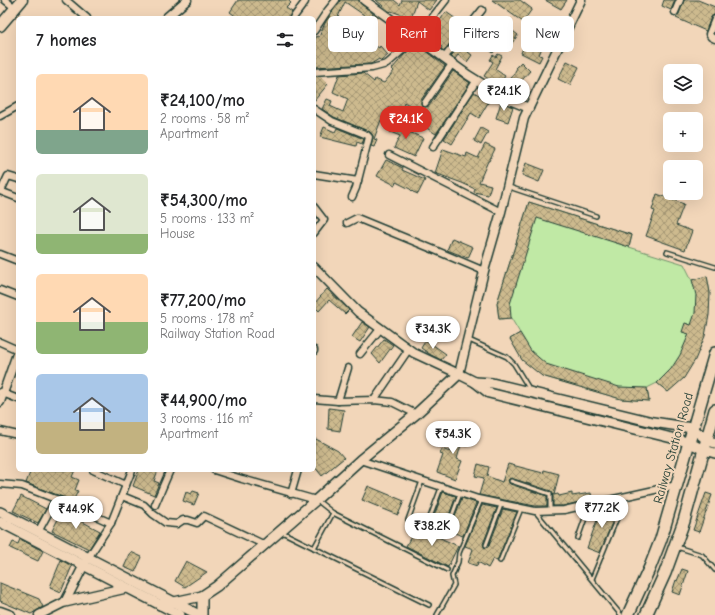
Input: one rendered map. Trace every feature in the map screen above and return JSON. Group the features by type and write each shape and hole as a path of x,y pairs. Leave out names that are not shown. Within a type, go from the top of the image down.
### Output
{"highway":[{"name":"Railway Station Road","path":"628,615 661,539 715,353"},
{"path":"646,615 675,547 710,446 715,412"}],"main road":[{"path":"0,26 22,0"},
{"path":"160,604 202,596 217,586 360,460 416,414 459,374 475,382 489,393 688,442 710,446"},
{"path":"475,382 492,383 653,422 692,428 710,446"},
{"path":"595,419 597,409"},
{"path":"0,512 38,532 126,588 180,615"},
{"path":"0,522 199,615"},
{"path":"65,602 126,588"},
{"path":"202,596 202,615"}],"street":[{"path":"5,0 15,8"},
{"path":"66,0 85,16"},
{"path":"168,16 187,0"},
{"path":"316,28 336,0"},
{"path":"364,0 386,16"},
{"path":"433,16 446,0"},
{"path":"316,269 358,312 414,353 459,374 524,118 581,0"},
{"path":"675,12 680,0"},
{"path":"294,16 304,2"},
{"path":"444,58 482,10"},
{"path":"715,19 709,34 715,39"},
{"path":"316,72 379,67 393,60 401,52"},
{"path":"436,52 505,98 529,108"},
{"path":"425,103 452,64"},
{"path":"433,147 477,80"},
{"path":"0,116 16,107"},
{"path":"316,110 332,121 368,136 369,138 352,198"},
{"path":"389,155 501,212"},
{"path":"316,174 358,181"},
{"path":"16,178 8,176 0,191 16,197"},
{"path":"316,210 324,220 316,230"},
{"path":"347,223 357,218 484,271"},
{"path":"0,254 16,260"},
{"path":"0,290 16,296"},
{"path":"360,354 381,328"},
{"path":"0,342 16,350"},
{"path":"374,400 409,349"},
{"path":"0,402 2,392 16,356"},
{"path":"338,401 348,368"},
{"path":"2,392 16,398"},
{"path":"316,399 338,401 374,400 392,402 416,414"},
{"path":"0,431 16,435"},
{"path":"360,460 460,494 501,505 535,511 564,510 677,485"},
{"path":"97,472 126,485"},
{"path":"40,615 65,602 86,562 111,523 131,472"},
{"path":"154,505 169,472"},
{"path":"220,472 291,494 316,500"},
{"path":"291,494 297,472"},
{"path":"0,484 22,486 111,523"},
{"path":"122,496 144,505 153,514 166,523 177,524 183,520 197,523 204,516 264,545"},
{"path":"38,532 56,499"},
{"path":"0,611 11,615"}],"lane":[{"path":"507,186 596,216"},
{"path":"667,252 715,267"},
{"path":"467,340 508,357 514,364 531,393"},
{"path":"408,520 422,481"},
{"path":"512,481 550,494 550,511"},
{"path":"426,528 441,488"},
{"path":"446,529 460,494"},
{"path":"592,579 626,496"},
{"path":"316,500 333,513 447,570"},
{"path":"437,615 454,585 452,576 458,562 459,552 481,500"},
{"path":"578,538 590,504"},
{"path":"486,545 501,505"},
{"path":"500,562 521,509"},
{"path":"535,511 621,615"},
{"path":"314,548 333,513"},
{"path":"281,531 429,605"},
{"path":"675,547 702,555 715,570"}],"green space":[{"path":"529,202 632,235 629,247 684,264 692,280 707,276 710,293 683,378 668,392 657,383 647,388 649,401 621,399 542,376 510,339 520,333 511,318 499,319 497,303"}],"building":[{"path":"238,0 288,0 291,3 286,8 292,12 290,16 235,16 230,12"},
{"path":"340,0 359,0 361,4 373,14 372,16 364,16 345,2 338,16 330,16"},
{"path":"376,0 394,0 400,5 402,0 437,0 429,10 417,1 412,16 390,12"},
{"path":"492,0 520,0 532,9 527,16 521,16 521,21"},
{"path":"545,0 567,0 561,9"},
{"path":"664,0 675,0 671,10 662,6"},
{"path":"684,0 698,0 715,7 715,15 711,17 706,31 676,18"},
{"path":"446,12 452,16 449,16 449,45 444,51 441,49 441,19"},
{"path":"328,18 328,52 378,52 378,47 380,46 388,55 381,61 379,59 371,64 316,67 316,38 317,36 319,37"},
{"path":"513,31 518,35 513,42"},
{"path":"407,52 427,52 445,66 421,100 422,106 429,106 453,71 470,83 436,134 414,120 419,112 404,102 403,110 389,107 384,121 381,120 374,139 377,140 374,147 371,146 373,136 370,132 334,117 322,109 327,99 332,101 330,106 343,112 348,99 333,92 339,75 363,73 374,82 375,79 384,83 394,71 392,69"},
{"path":"454,52 468,52 472,55 467,62 458,55 455,59 451,56"},
{"path":"540,52 539,55 542,56 539,62 521,53"},
{"path":"498,54 502,56 495,69 505,76 499,86 484,76 493,62 490,60 493,55 496,57"},
{"path":"567,61 579,67 570,85 558,79"},
{"path":"521,62 530,71 515,88 508,84 517,68 516,67"},
{"path":"316,76 320,76 328,84 316,99"},
{"path":"474,92 482,97 485,92 492,96 479,118 471,113 452,144 444,139"},
{"path":"501,102 513,107 508,122 496,118"},
{"path":"396,120 402,122 400,128 423,138 414,157 394,148 400,136 390,132"},
{"path":"324,127 335,132 337,128 364,139 362,144 357,142 356,146 320,137"},
{"path":"481,128 488,132 481,145 474,141"},
{"path":"485,144 495,149 479,182 491,185 488,195 474,192 475,189 435,173 443,149 466,157 467,153 478,158"},
{"path":"386,160 403,168 402,170 425,180 418,194 396,182 395,185 377,176"},
{"path":"526,163 544,170 539,182 522,175"},
{"path":"657,194 663,196 663,200 673,200 684,204 676,225 692,231 685,250 646,236 655,211 652,210"},
{"path":"529,202 632,235 629,247 537,218 510,304 511,318 499,319 497,303"},
{"path":"452,238 473,247 468,258 447,250"},
{"path":"707,276 710,293 709,315 705,336 695,360 684,378 668,392 657,383 671,369 680,355 689,334 682,332 685,323 691,325 695,313 696,295 692,280"},
{"path":"327,289 349,310 345,314 329,300 319,311 316,308 316,302"},
{"path":"362,322 370,327 360,342 352,337"},
{"path":"520,333 531,351 546,364 619,387 647,388 649,401 621,399 542,376 522,360 510,339"},
{"path":"384,339 393,345 380,363 372,354"},
{"path":"426,340 446,354 441,360 421,348"},
{"path":"329,408 344,410 340,431 328,429"},
{"path":"455,429 463,431 462,433 469,434 467,446 461,445 457,459 462,461 455,479 437,472 443,455 440,454 442,449 450,452"},
{"path":"316,439 338,451 344,458 322,476 316,468"},
{"path":"478,464 489,467 487,476 502,482 508,464 543,473 544,470 559,474 554,495 558,494 559,496 572,493 572,496 591,493 592,499 563,506 553,506 553,494 551,491 511,478 508,480 510,484 547,496 547,506 535,506 479,495 484,478 475,476"},
{"path":"30,472 74,472 72,477 79,480 75,490 78,491 73,501 26,483"},
{"path":"138,472 157,472 154,481 159,483 154,495 133,486"},
{"path":"368,486 404,501 398,515 362,500"},
{"path":"193,491 199,493 194,505 183,501 186,492 191,494"},
{"path":"443,492 456,496 444,529 431,524"},
{"path":"706,493 712,495 699,532 693,530"},
{"path":"21,496 46,509 38,523 13,511"},
{"path":"462,498 476,503 463,536 449,531"},
{"path":"482,505 497,508 483,544 485,548 489,546 503,509 517,512 497,561 493,559 488,568 478,562 477,566 468,563 473,549 465,546"},
{"path":"610,506 618,508 600,553 587,548 601,509 609,511"},
{"path":"62,511 100,531 89,549 52,531"},
{"path":"416,527 458,546 448,567 406,546"},
{"path":"20,539 43,551 38,561 10,548 13,542 18,544"},
{"path":"131,552 142,557 135,572 124,567"},
{"path":"61,560 72,566 61,592 50,587"},
{"path":"186,561 207,572 185,587 175,581"},
{"path":"682,569 688,571 680,595 672,592"},
{"path":"0,583 39,599 43,607 31,614 0,601"}]}
